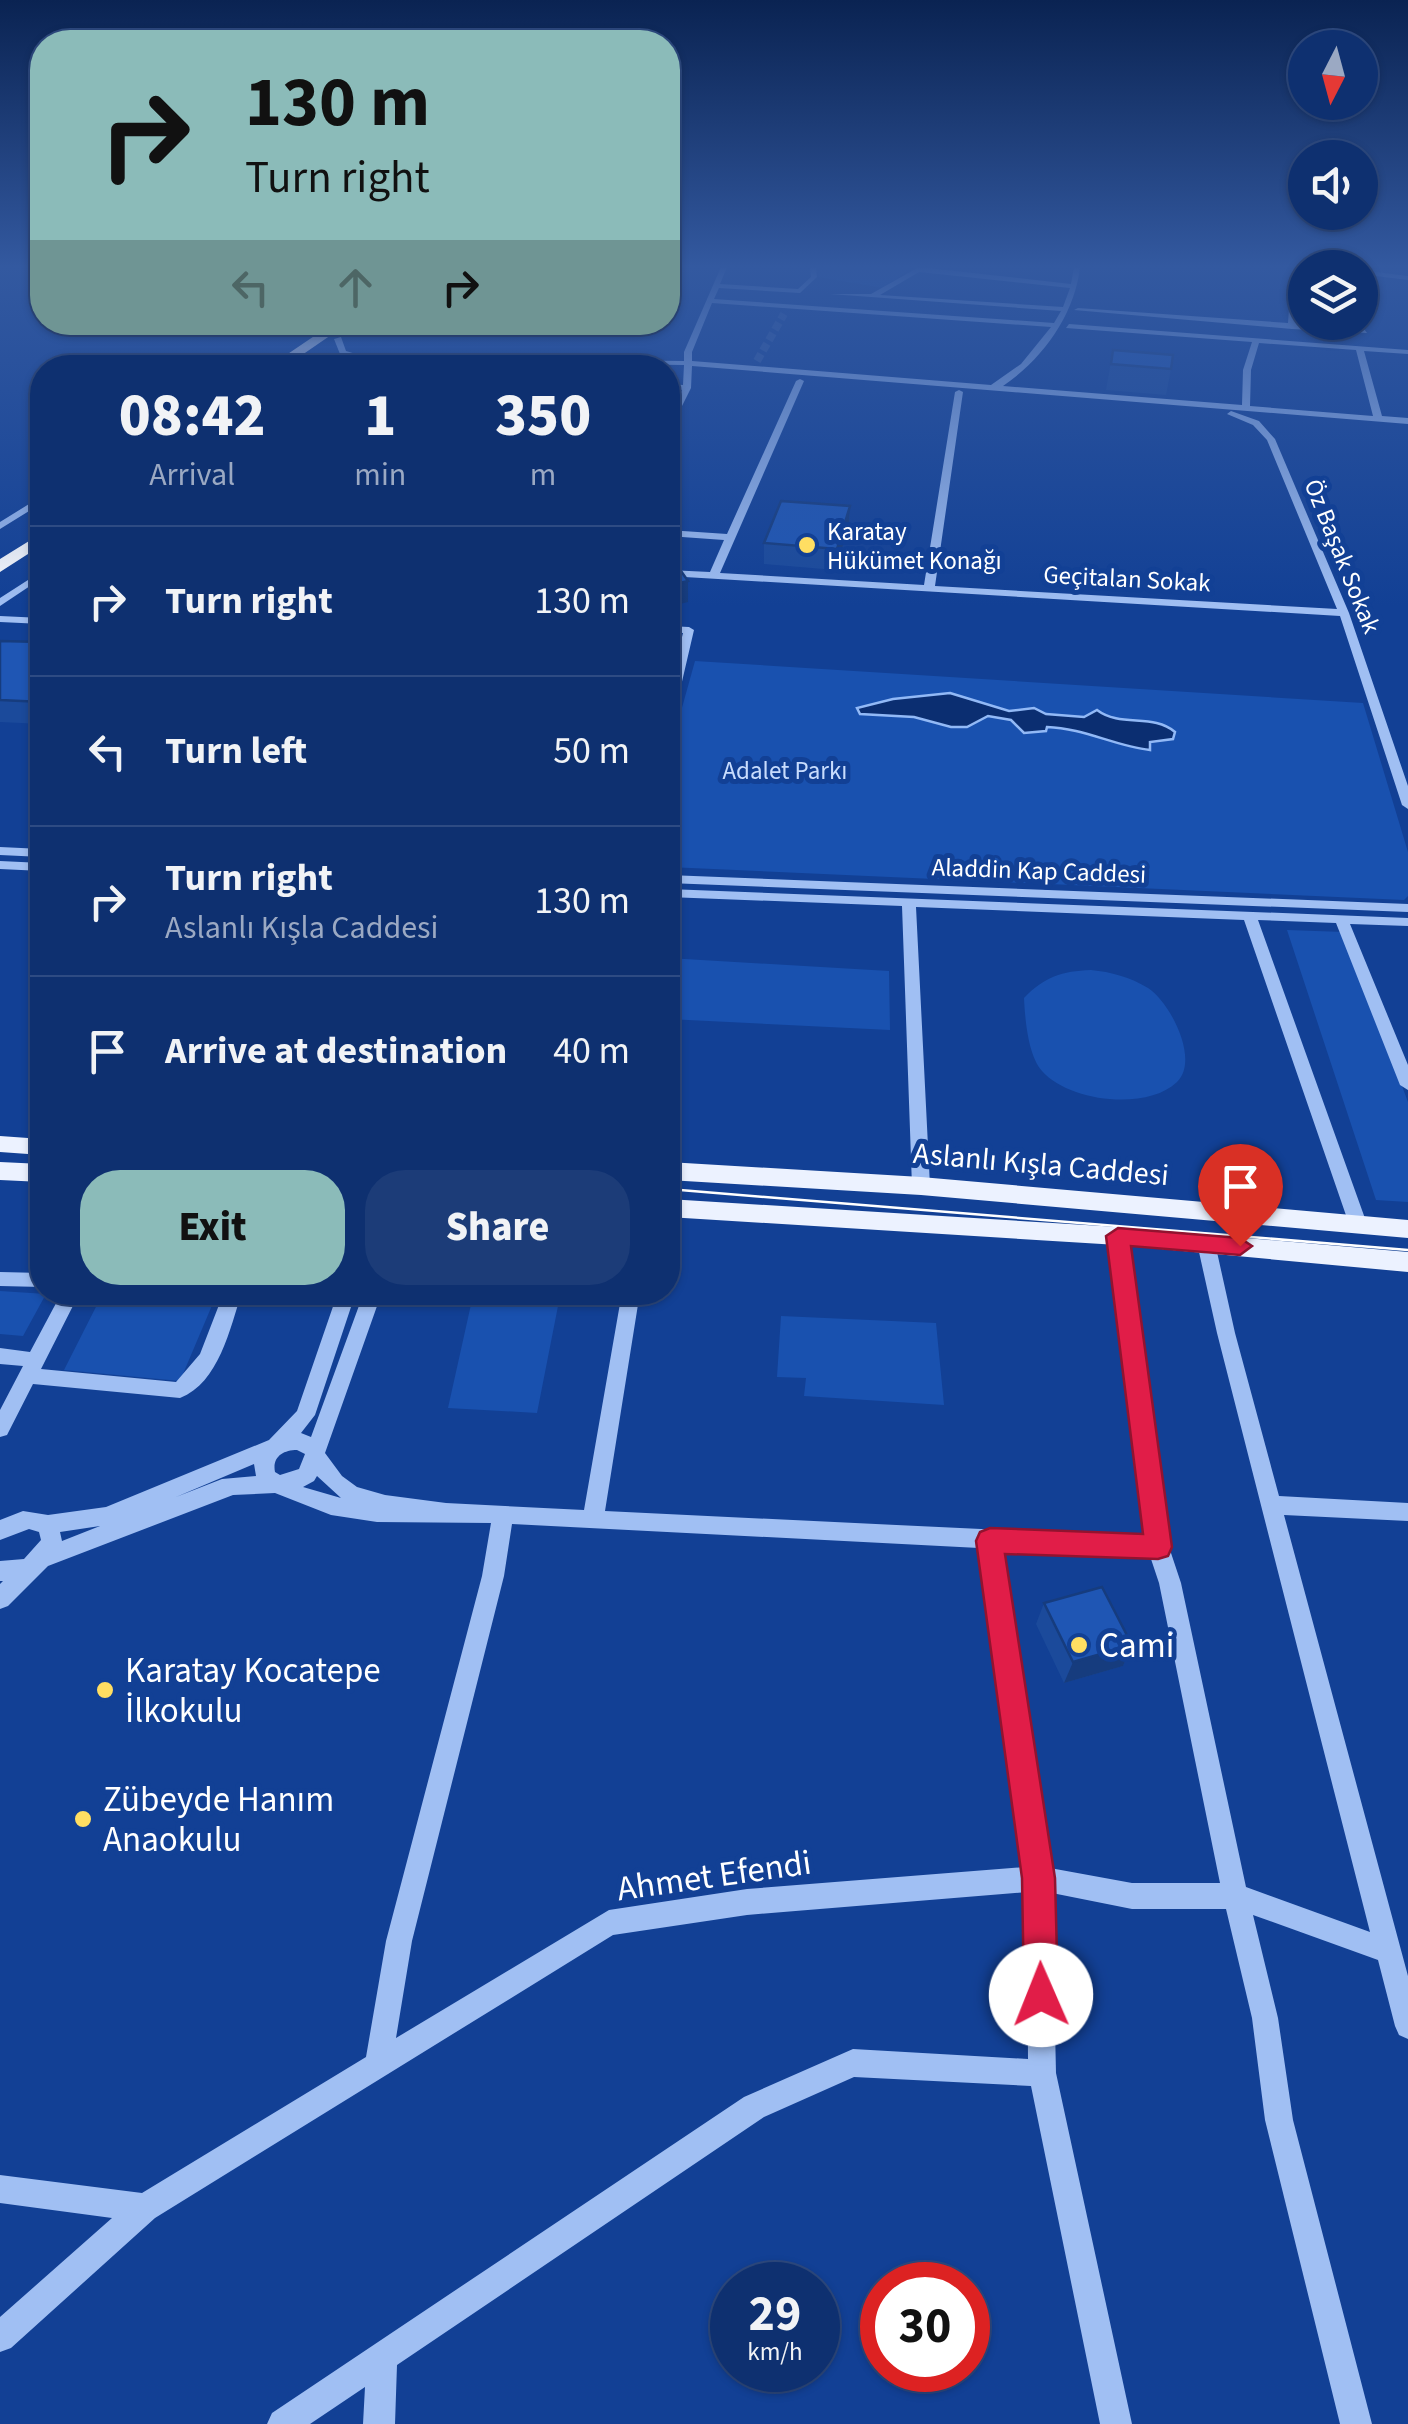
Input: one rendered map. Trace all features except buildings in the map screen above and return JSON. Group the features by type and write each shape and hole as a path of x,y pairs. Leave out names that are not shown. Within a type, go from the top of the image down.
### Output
{"highway":[{"path":"0,548 30,528"},
{"path":"0,567 30,546"}],"main road":[{"path":"0,1144 30,1143"},
{"path":"0,1172 30,1173"},
{"name":"Aslanlı Kışla Caddesi","path":"680,1172 921,1186 1408,1229"},
{"path":"680,1209 1118,1236 1408,1262"}],"street":[{"path":"792,380 1408,424"},
{"path":"896,380 1408,424"},
{"path":"1004,385 1008,380"},
{"path":"1022,385 1026,380"},
{"path":"1246,409 1247,380"},
{"path":"1368,380 1378,419"},
{"path":"714,576 800,381"},
{"path":"986,389 1022,385 1036,392"},
{"path":"929,589 959,392"},
{"path":"1222,412 1256,423 1271,439 1277,424 1316,420"},
{"name":"Öz Başak Sokak","path":"1271,439 1344,613 1408,805"},
{"path":"0,526 30,506"},
{"path":"680,534 730,536"},
{"name":"Geçitalan Sokak","path":"680,574 1344,613"},
{"path":"0,603 30,582"},
{"path":"0,619 30,620"},
{"path":"680,630 689,630 680,667"},
{"path":"0,851 30,852"},
{"path":"0,866 30,867"},
{"name":"Aladdin Kap Caddesi","path":"680,879 1408,908"},
{"name":"Aladdin Kap Caddesi","path":"680,893 1408,922"},
{"path":"909,902 921,1186"},
{"path":"1248,915 1358,1224"},
{"path":"1341,919 1401,1048 1408,1085"},
{"path":"1118,1236 1158,1547 1170,1583 1235,1896 1265,2018 1279,2120 1356,2424"},
{"path":"1206,1244 1388,1950 1403,1986 1408,2026"},
{"path":"0,1279 30,1280"},
{"path":"0,1429 64,1305"},
{"path":"0,1356 32,1368 180,1390 206,1364 228,1305"},
{"path":"343,1305 312,1400 298,1426 262,1466 274,1482 312,1499 352,1510 1158,1547"},
{"path":"0,1571 16,1572 222,1488 300,1480 315,1461 369,1305"},
{"path":"594,1520 629,1305"},
{"path":"0,1532 10,1524 93,1520 120,1512 276,1446 300,1441 312,1448 315,1461 329,1480 351,1496 446,1512"},
{"path":"1271,1505 1408,1512"},
{"path":"378,2064 400,1941 492,1576 503,1515"},
{"path":"0,1516 39,1522 52,1540 39,1561 0,1599"},
{"path":"990,1541 1039,1878 1042,2072 1116,2424"},
{"name":"Ahmet Efendi","path":"0,2337 145,2208 609,1922 747,1902 1039,1878 1132,1896 1235,1896 1388,1950"},
{"path":"283,2424 754,2107 853,2063 1042,2072"},
{"path":"0,2189 145,2208"},
{"path":"379,2424 382,2357"}],"green space":[{"name":"Adalet Parkı","path":"695,661 1363,703 1408,852 1408,896 1404,900 680,868 680,715"},
{"path":"1287,930 1344,932 1408,1102 1408,1202 1376,1200"},
{"path":"680,959 889,971 890,1030 680,1020"},
{"path":"1091,970 1120,976 1148,988 1173,1018 1185,1060 1177,1082 1164,1091 1128,1099 1089,1096 1054,1082 1037,1064 1028,1036 1024,998 1054,976"},
{"path":"0,1291 30,1293 30,1305 40,1305 23,1336 0,1334"},
{"path":"97,1305 212,1305 180,1381 64,1370"},
{"path":"471,1305 558,1306 537,1413 448,1408"},
{"path":"781,1316 936,1323 944,1405 804,1396 806,1378 777,1377"}],"shaded area":[{"path":"950,693 1009,711 1034,708 1046,714 1084,717 1097,710 1116,718 1157,723 1175,732 1173,739 1150,742 1150,750 1060,728 1024,733 1011,720 988,716 967,727 951,727 914,717 860,714 857,708 893,699"}],"tram line":[{"path":"680,1190 1408,1250"}],"place":[{"name":"Karatay Hükümet Konağı","path":"807,545"},
{"name":"Cami","path":"1079,1645"},
{"name":"Karatay Kocatepe İlkokulu","path":"105,1690"},
{"name":"Zübeyde Hanım Anaokulu","path":"83,1819"}],"route":[{"path":"1041,1995 1039,1878 990,1541 1158,1547 1118,1236 1240,1246"}]}
